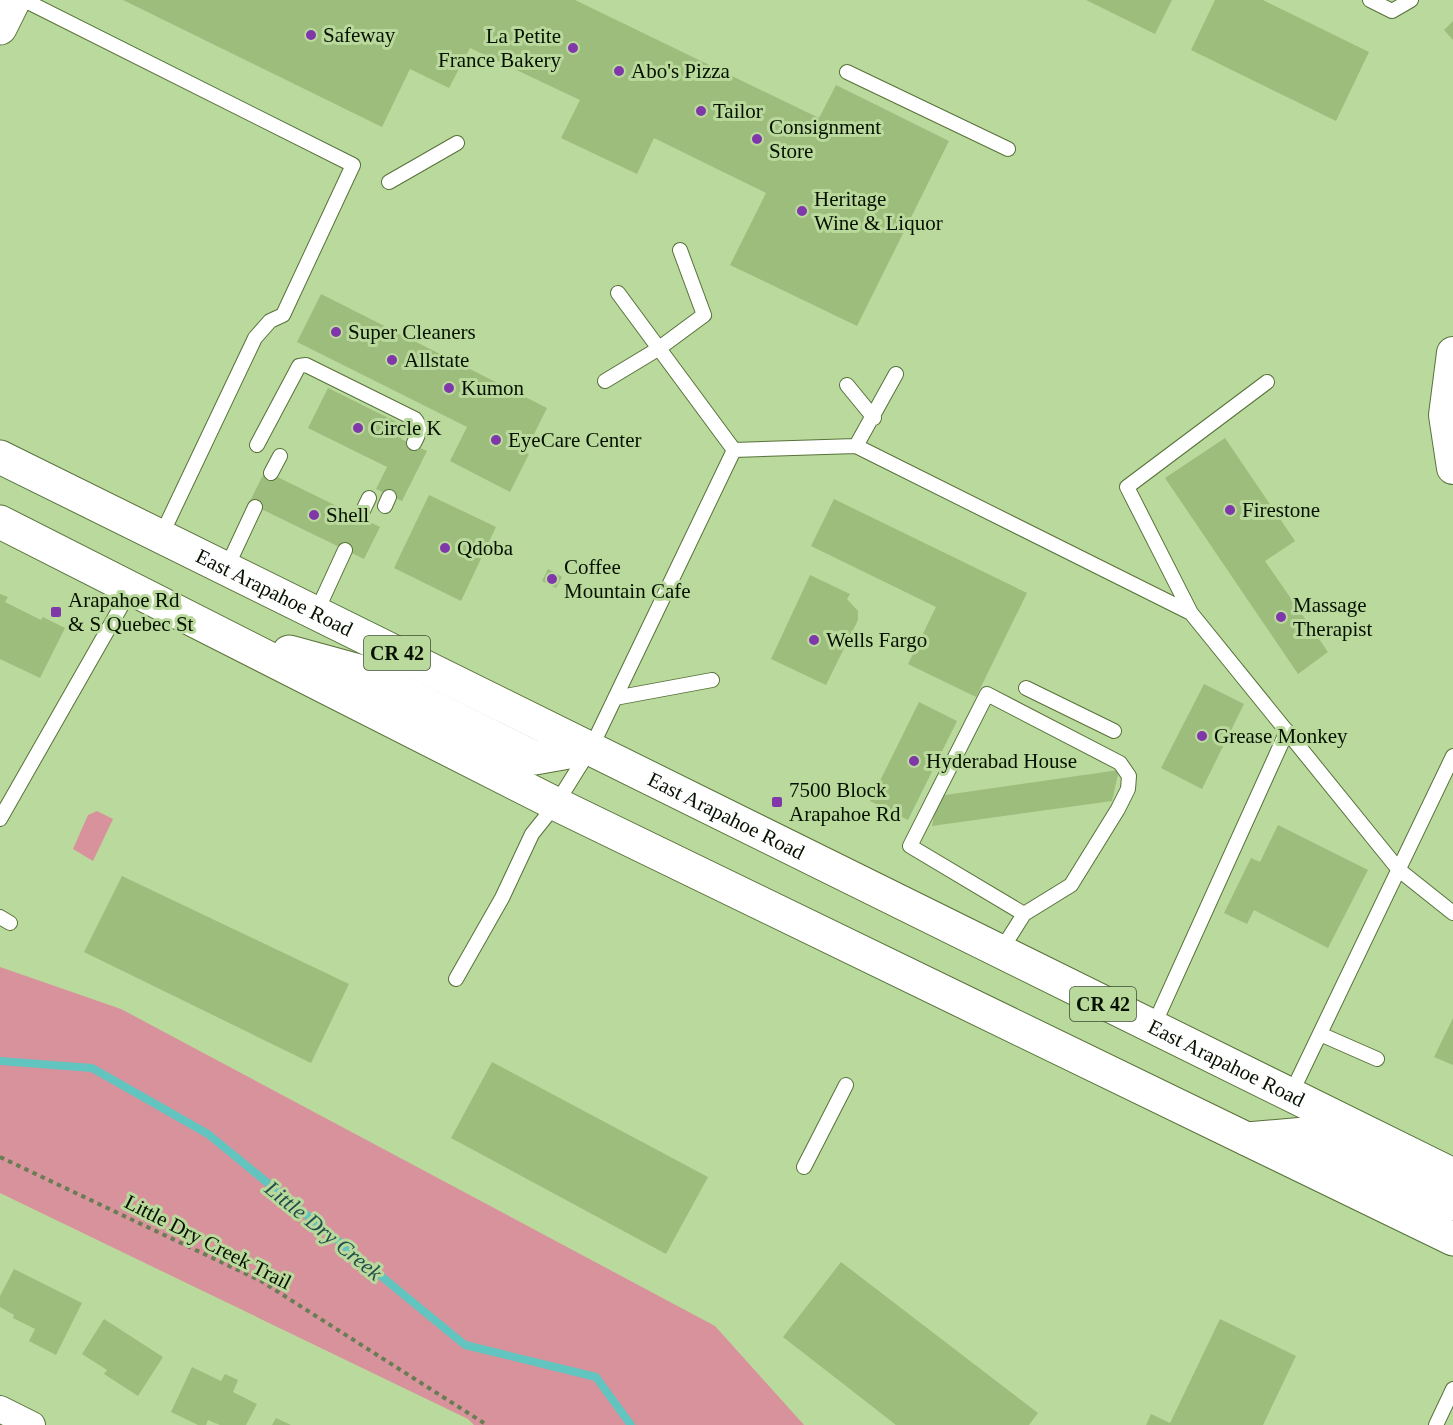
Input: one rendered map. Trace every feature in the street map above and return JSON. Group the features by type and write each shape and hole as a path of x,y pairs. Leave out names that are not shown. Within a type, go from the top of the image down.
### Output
{"main road":[{"path":"0,28 14,0"},
{"name":"East Arapahoe Road","path":"0,457 1453,1175"},
{"name":"CR 42","path":"0,522 556,804 1453,1239"},
{"path":"224,635 362,672 535,758 591,748"},
{"path":"1245,1139 1305,1134 1453,1204"}],"street":[{"path":"1453,353 1445,415 1453,468"},
{"path":"4,1416 32,1425"}],"lane":[{"path":"24,0 353,165 283,315 270,321 255,338 161,537"},
{"path":"1370,0 1392,11 1411,0"},
{"path":"848,72 1008,149"},
{"path":"389,182 457,143"},
{"path":"605,381 658,349 704,315 680,250"},
{"path":"618,293 734,450"},
{"path":"257,445 290,379 298,366 306,365 415,419 419,423 420,432 414,443"},
{"path":"856,446 896,374"},
{"path":"1268,382 1127,487 1191,613 1399,870 1453,913"},
{"path":"847,385 874,417"},
{"path":"734,450 856,446 1191,613"},
{"path":"456,979 502,898 532,834 556,804 591,748 734,450"},
{"path":"271,473 280,456"},
{"path":"360,517 369,498"},
{"path":"226,569 255,507"},
{"path":"316,613 345,550"},
{"path":"0,819 131,589"},
{"path":"615,698 712,680"},
{"path":"1026,688 1114,731"},
{"path":"999,952 1024,914 1071,885 1104,836 1128,789 1129,776 1120,763 987,694 910,846 1024,914"},
{"path":"1152,1028 1287,731"},
{"path":"1290,1096 1453,756"},
{"path":"1320,1034 1377,1059"},
{"path":"804,1167 846,1085"},
{"path":"1436,1425 1453,1389"}],"path":[{"name":"Little Dry Creek Trail","path":"0,1157 261,1281 488,1425"}],"shaded area":[{"path":"97,811 113,819 93,861 73,849 88,815"},
{"path":"0,967 121,1009 715,1326 804,1425 474,1425 468,1419 0,1193"}],"building":[{"path":"123,0 575,0 819,118 836,85 949,141 857,326 730,265 766,193 654,138 637,174 561,138 580,100 470,48 449,88 410,69 382,127"},
{"path":"1086,0 1172,0 1155,34"},
{"path":"1215,0 1263,0 1369,52 1336,121 1191,50"},
{"path":"1453,21 1453,40 1444,30"},
{"path":"321,294 547,408 525,452 529,454 510,492 450,461 467,427 297,342"},
{"name":"Circle K","path":"328,388 407,427 401,439 427,451 402,501 376,489 387,467 308,428"},
{"name":"Firestone","path":"1225,438 1295,541 1265,561 1328,652 1298,674 1165,478"},
{"name":"Shell","path":"265,471 380,527 364,559 249,503"},
{"name":"Qdoba","path":"429,495 496,527 461,601 394,568"},
{"path":"834,499 1027,593 976,697 908,664 936,607 811,546"},
{"name":"Coffee Mountain Cafe","path":"548,569 562,577 556,588 542,581"},
{"name":"Wells Fargo","path":"810,575 850,594 847,599 858,611 858,620 826,685 771,659"},
{"path":"0,594 8,597 5,602 41,620 43,617 65,628 40,678 0,659"},
{"name":"Grease Monkey","path":"1204,684 1244,704 1202,789 1161,768"},
{"name":"Hyderabad House","path":"919,702 957,721 908,820 870,801"},
{"path":"1119,770 1112,801 932,826 938,796"},
{"path":"1278,825 1368,870 1328,948 1254,910 1247,924 1224,913 1251,858 1260,862"},
{"path":"122,876 349,984 311,1063 84,952"},
{"path":"1453,1018 1453,1065 1434,1057"},
{"path":"492,1062 708,1177 666,1254 451,1138"},
{"path":"841,1262 1038,1413 1029,1425 896,1425 783,1337"},
{"path":"14,1269 82,1303 56,1355 29,1341 35,1329 13,1318 14,1315 0,1307 0,1296"},
{"path":"104,1319 163,1357 138,1396 104,1374 107,1370 82,1354"},
{"path":"1220,1319 1296,1356 1263,1425 1146,1425 1151,1414 1170,1423"},
{"path":"192,1367 221,1381 225,1374 238,1380 233,1392 257,1404 246,1425 220,1425 208,1420 206,1425 198,1425 171,1412"},
{"path":"276,1418 291,1425 272,1425"}],"waterway":[{"name":"Little Dry Creek","path":"0,1061 92,1068 208,1134 465,1345 596,1377 631,1425"}],"place":[{"name":"Safeway","path":"311,35"},
{"name":"La Petite France Bakery","path":"573,48"},
{"name":"Abo's Pizza","path":"619,71"},
{"name":"Tailor","path":"701,111"},
{"name":"Consignment Store","path":"757,139"},
{"name":"Heritage Wine & Liquor","path":"802,211"},
{"name":"Super Cleaners","path":"336,332"},
{"name":"Allstate","path":"392,360"},
{"name":"Kumon","path":"449,388"},
{"name":"Circle K","path":"358,428"},
{"name":"EyeCare Center","path":"496,440"},
{"name":"Firestone","path":"1230,510"},
{"name":"Shell","path":"314,515"},
{"name":"Qdoba","path":"445,548"},
{"name":"Coffee Mountain Cafe","path":"552,579"},
{"name":"Arapahoe Rd & S Quebec St","path":"56,612"},
{"name":"Massage Therapist","path":"1281,617"},
{"name":"Wells Fargo","path":"814,640"},
{"name":"Grease Monkey","path":"1202,736"},
{"name":"Hyderabad House","path":"914,761"},
{"name":"7500 Block Arapahoe Rd","path":"777,802"}]}
